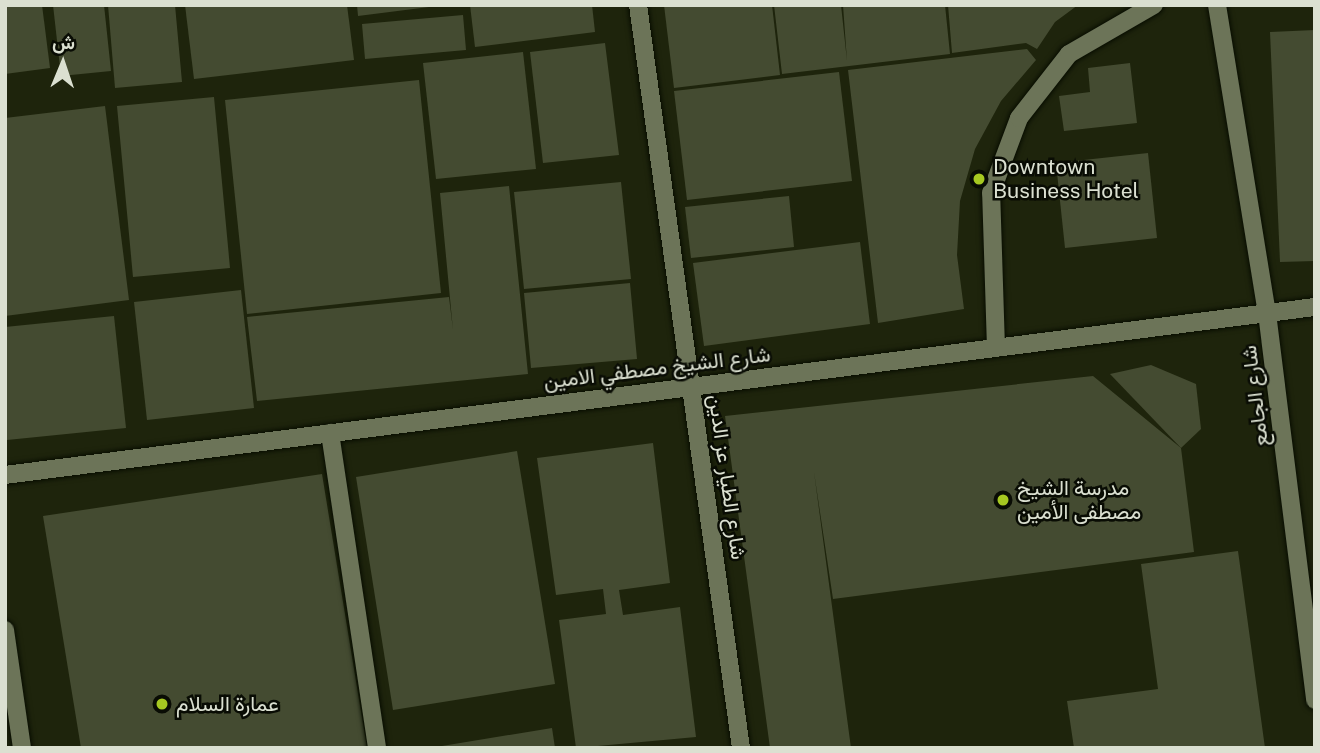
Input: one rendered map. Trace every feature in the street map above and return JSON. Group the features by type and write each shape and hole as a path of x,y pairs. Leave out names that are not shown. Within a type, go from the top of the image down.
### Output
{"street":[{"name":"شارع الطيار عز الدين","path":"638,5 741,748"},
{"path":"996,348 989,272 991,193 1019,118 1069,54 1154,5"},
{"name":"شارع الجامع","path":"1217,5 1267,313 1315,700"},
{"name":"شارع الشيخ مصطفي الامين","path":"5,475 1315,307"},
{"path":"330,433 377,748"},
{"path":"5,630 22,748"}],"building":[{"path":"5,5 42,5 50,68 5,74"},
{"path":"53,5 104,5 111,71 61,76"},
{"path":"108,5 175,5 182,82 115,88"},
{"path":"185,5 347,5 354,60 194,79"},
{"path":"357,5 429,5 429,7 358,16"},
{"path":"470,5 592,5 595,32 475,47"},
{"path":"664,5 772,5 780,75 674,88"},
{"path":"774,5 841,5 847,61 843,5 945,5 950,54 782,74"},
{"path":"948,5 1078,5 1055,22 1037,49 1026,43 952,53"},
{"path":"463,15 466,50 365,59 362,24"},
{"path":"1315,30 1315,261 1280,262 1270,32"},
{"path":"605,43 619,155 543,163 530,52"},
{"path":"1027,49 1036,60 1001,101 975,149 960,201 957,255 964,309 878,323 848,70"},
{"path":"523,52 536,169 436,179 423,63"},
{"path":"1130,63 1137,123 1064,131 1059,96 1090,92 1088,68"},
{"path":"839,72 852,181 687,200 674,91"},
{"path":"419,80 441,293 247,314 225,100"},
{"path":"214,97 230,268 133,277 117,106"},
{"path":"105,106 129,300 5,316 5,118"},
{"path":"1148,153 1157,238 1065,248 1056,163"},
{"path":"621,182 631,279 524,289 514,192"},
{"path":"509,186 528,374 257,401 247,317 449,297 453,330 440,193"},
{"path":"789,196 794,247 691,258 685,207"},
{"path":"860,242 870,324 704,346 693,263"},
{"path":"630,283 637,359 531,368 524,293"},
{"path":"241,290 254,408 147,420 134,302"},
{"path":"114,316 126,428 7,440 5,327"},
{"path":"1151,365 1196,384 1201,429 1181,448 1110,374"},
{"name":"مدرسة الشيخ مصطفى الأمين","path":"1093,376 1181,448 1194,552 833,599 814,472 851,748 770,748 725,416"},
{"path":"653,443 670,583 619,590 623,615 680,607 696,737 576,748 559,620 606,614 603,589 556,595 537,458"},
{"path":"517,451 555,684 393,710 356,477"},
{"path":"322,474 367,748 81,748 43,516"},
{"path":"1238,551 1265,748 1074,748 1067,701 1158,689 1141,564"},
{"path":"552,728 555,748 442,748 442,746"}],"place":[{"name":"Downtown Business Hotel","path":"979,179"},
{"name":"مدرسة الشيخ مصطفى الأمين","path":"1003,500"},
{"name":"عمارة السلام","path":"162,704"}]}
